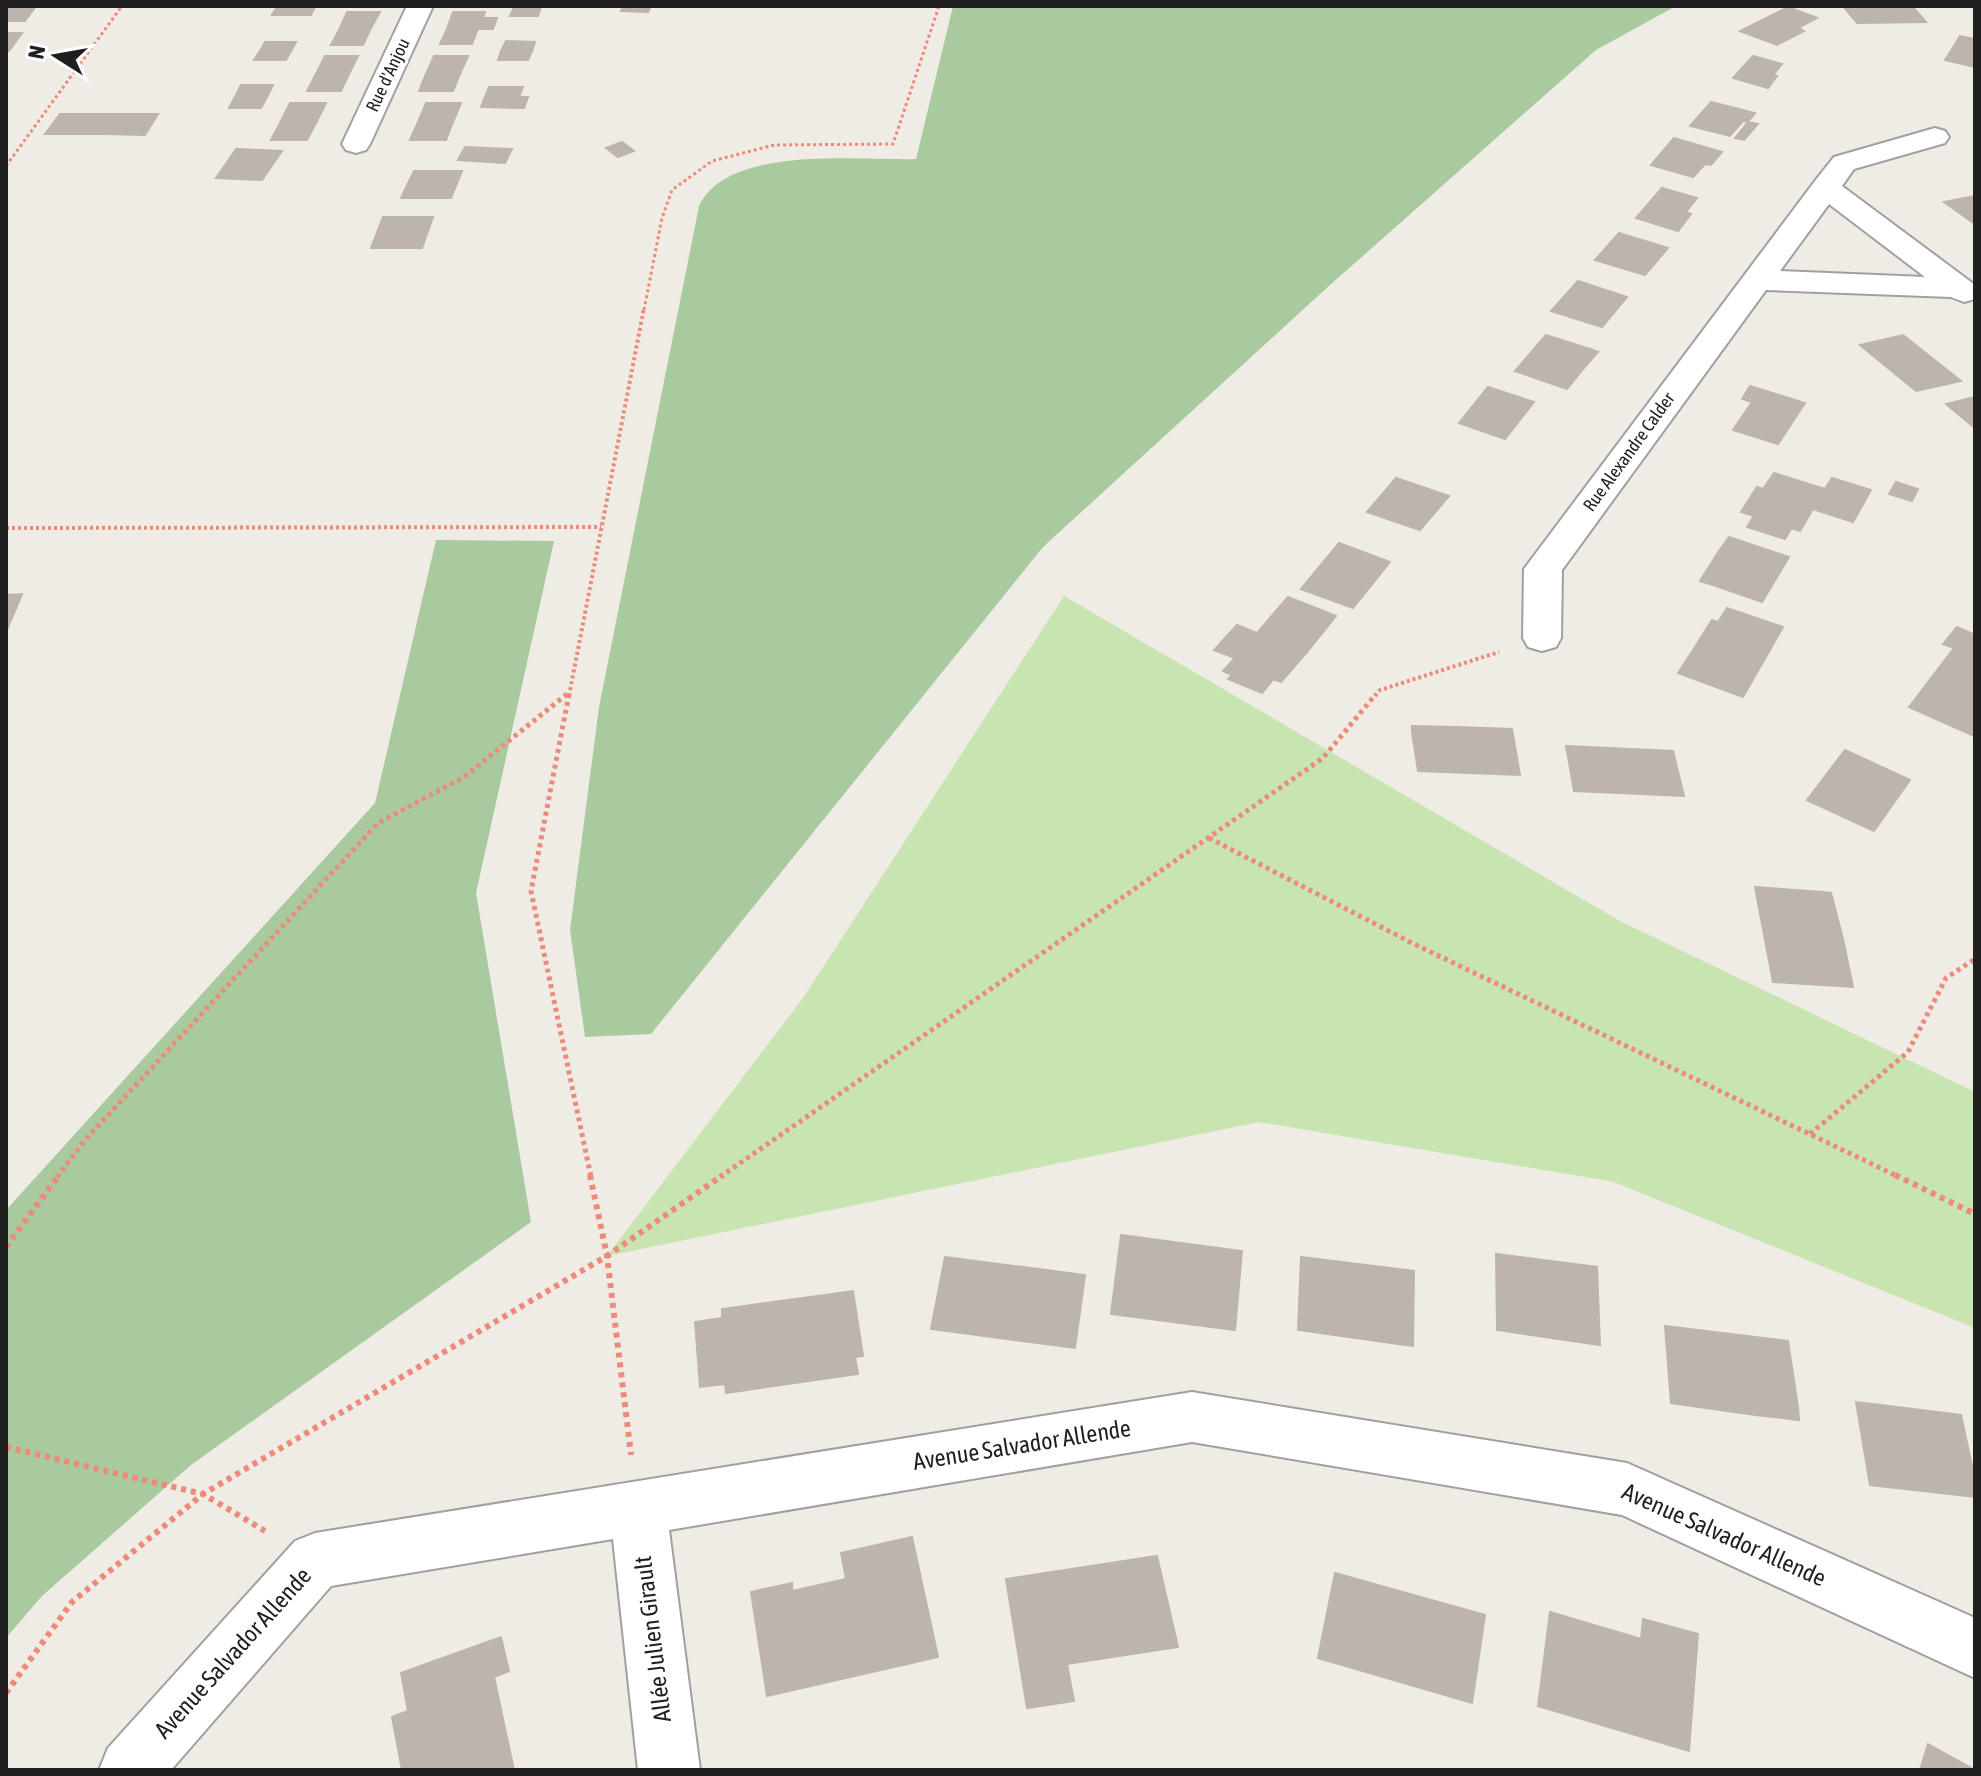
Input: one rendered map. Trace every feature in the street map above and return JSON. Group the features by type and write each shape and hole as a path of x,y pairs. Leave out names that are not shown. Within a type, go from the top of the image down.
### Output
{"street":[{"name":"Rue d'Anjou","path":"356,144 420,6"},
{"name":"Rue Alexandre Calder","path":"1542,638 1543,569 1825,187 1844,163 1935,137"},
{"path":"1825,187 1967,295"},
{"path":"1756,280 1967,295"},
{"name":"Avenue Salvador Allende","path":"130,1770 315,1561 1192,1417 1627,1489 1975,1648"},
{"name":"Allée Julien Girault","path":"638,1508 669,1770"}],"path":[{"path":"6,166 122,6"},
{"path":"638,1508 607,1256 531,891 662,218 672,190 712,161 774,145 893,144 939,6"},
{"path":"6,528 601,527"},
{"path":"6,1693 72,1602 203,1494 607,1256 1323,758 1380,690 1542,638"},
{"path":"6,1247 85,1140 378,823 464,777 570,693"},
{"path":"1209,838 1412,943 1975,1214"},
{"path":"1810,1134 1908,1052 1946,978 1975,959"},
{"path":"6,1447 203,1494 315,1561"}],"green space":[{"path":"953,6 1676,6 1596,50 1330,285 1043,547 651,1034 585,1037 570,930 599,707 699,206 714,186 737,173 765,164 830,158 916,159"},
{"path":"436,540 554,541 476,893 531,1222 191,1465 42,1596 6,1638 6,1210 375,803"},
{"path":"1064,596 1620,921 1975,1092 1975,1328 1614,1182 1259,1122 607,1256 803,998"}],"building":[{"path":"6,6 36,6 25,21 6,21"},
{"path":"624,6 651,6 648,12 621,11"},
{"path":"1843,6 1912,6 1926,22 1857,23"},
{"path":"277,7 315,7 311,15 272,15"},
{"path":"514,7 541,7 538,16 510,16"},
{"path":"1788,7 1817,18 1798,28 1804,31 1777,45 1740,31"},
{"path":"347,12 380,12 371,28 340,28"},
{"path":"453,12 485,12 483,18 497,18 493,29 447,29"},
{"path":"340,28 371,28 363,45 331,45"},
{"path":"447,29 478,29 472,44 440,44"},
{"path":"6,33 22,33 9,51 6,51"},
{"path":"1960,36 1975,39 1975,67 1945,60"},
{"path":"506,41 535,42 532,51 501,51"},
{"path":"265,42 296,42 291,51 260,51"},
{"path":"260,51 291,51 286,60 254,60"},
{"path":"501,51 532,51 528,60 498,60"},
{"path":"325,56 358,56 349,74 316,74"},
{"path":"434,56 468,56 460,74 426,74"},
{"path":"1753,56 1782,64 1768,88 1733,78"},
{"path":"316,74 349,74 341,91 307,91"},
{"path":"426,74 460,74 453,91 419,91"},
{"path":"241,85 273,85 267,97 235,97"},
{"path":"489,87 523,87 519,97 485,97"},
{"path":"235,97 267,97 261,108 229,108"},
{"path":"485,97 528,97 524,108 481,107"},
{"path":"1711,102 1755,113 1730,136 1690,126"},
{"path":"290,103 326,103 317,121 281,121"},
{"path":"426,103 461,103 453,122 418,122"},
{"path":"60,114 78,114 64,134 45,134"},
{"path":"78,114 118,114 105,134 64,134"},
{"path":"118,114 158,114 145,135 105,134"},
{"path":"281,121 317,121 307,140 271,140"},
{"path":"418,122 453,122 446,140 410,140"},
{"path":"1748,122 1758,124 1744,140 1735,138"},
{"path":"1674,138 1722,152 1711,165 1705,164 1693,177 1651,165"},
{"path":"622,142 634,151 618,157 606,148"},
{"path":"465,147 512,149 505,163 458,160"},
{"path":"236,149 282,151 262,180 216,178"},
{"path":"414,171 462,171 451,198 401,198"},
{"path":"1662,188 1697,198 1686,212 1691,214 1678,231 1636,218"},
{"path":"1975,196 1975,224 1944,202"},
{"path":"383,217 433,217 422,248 371,248"},
{"path":"1619,233 1668,248 1645,275 1595,260"},
{"path":"1578,281 1627,297 1602,327 1551,311"},
{"path":"1546,335 1590,349 1576,367 1583,369 1567,389 1515,371"},
{"path":"1903,335 1961,381 1916,391 1860,345"},
{"path":"1590,349 1598,352 1583,369 1576,367"},
{"path":"1750,386 1805,403 1778,444 1733,430 1752,402 1742,399"},
{"path":"1488,387 1534,402 1505,439 1459,423"},
{"path":"1975,397 1975,428 1946,404"},
{"path":"1774,473 1825,489 1832,478 1871,490 1853,522 1813,509 1800,531 1741,512 1757,487 1763,489"},
{"path":"1396,478 1449,496 1420,530 1367,512"},
{"path":"1896,482 1918,489 1912,501 1889,494"},
{"path":"1754,516 1791,529 1785,539 1747,527"},
{"path":"1729,537 1789,557 1762,602 1710,584 1728,555 1719,551"},
{"path":"1339,543 1390,562 1353,608 1301,589"},
{"path":"1719,551 1728,555 1710,584 1700,581"},
{"path":"22,594 6,632 6,595"},
{"path":"1288,597 1336,616 1307,652 1299,648 1262,693 1228,679 1232,675 1223,671 1235,658 1214,650 1237,625 1257,633"},
{"path":"1727,608 1783,627 1743,697 1686,676 1702,650 1695,647 1712,620 1718,622"},
{"path":"1957,627 1975,635 1974,736 1909,707 1954,648 1943,644"},
{"path":"1695,647 1702,650 1686,676 1678,673"},
{"path":"1299,648 1307,652 1281,682 1273,679"},
{"path":"1412,726 1457,727 1458,733 1412,732"},
{"path":"1457,727 1512,729 1520,775 1418,771 1412,732 1458,733"},
{"path":"1566,746 1673,751 1684,796 1574,791"},
{"path":"1845,750 1910,780 1874,831 1807,800"},
{"path":"1755,887 1822,892 1835,939 1843,939 1853,987 1773,982"},
{"path":"1822,892 1831,893 1843,939 1835,939"},
{"path":"1121,1235 1242,1251 1235,1330 1111,1314"},
{"path":"1496,1254 1597,1267 1600,1345 1497,1330"},
{"path":"945,1257 1085,1275 1075,1348 931,1329"},
{"path":"1301,1257 1414,1271 1413,1346 1298,1330"},
{"path":"853,1291 863,1356 855,1357 858,1374 726,1393 725,1384 700,1387 695,1322 722,1318 722,1309"},
{"path":"1665,1326 1788,1341 1798,1407 1754,1402 1756,1415 1671,1403"},
{"path":"1754,1402 1798,1407 1799,1420 1756,1415"},
{"path":"1856,1402 1961,1415 1975,1480 1975,1497 1870,1485"},
{"path":"912,1537 938,1657 767,1696 751,1592 792,1583 792,1591 846,1579 841,1553"},
{"path":"1157,1556 1178,1647 1067,1664 1074,1701 1027,1708 1006,1579"},
{"path":"1335,1573 1485,1615 1472,1703 1318,1658"},
{"path":"1550,1612 1641,1639 1643,1619 1698,1634 1689,1751 1538,1706"},
{"path":"501,1637 509,1671 494,1677 514,1770 402,1770 392,1717 408,1711 401,1673"},
{"path":"1928,1744 1975,1770 1920,1770"}]}
